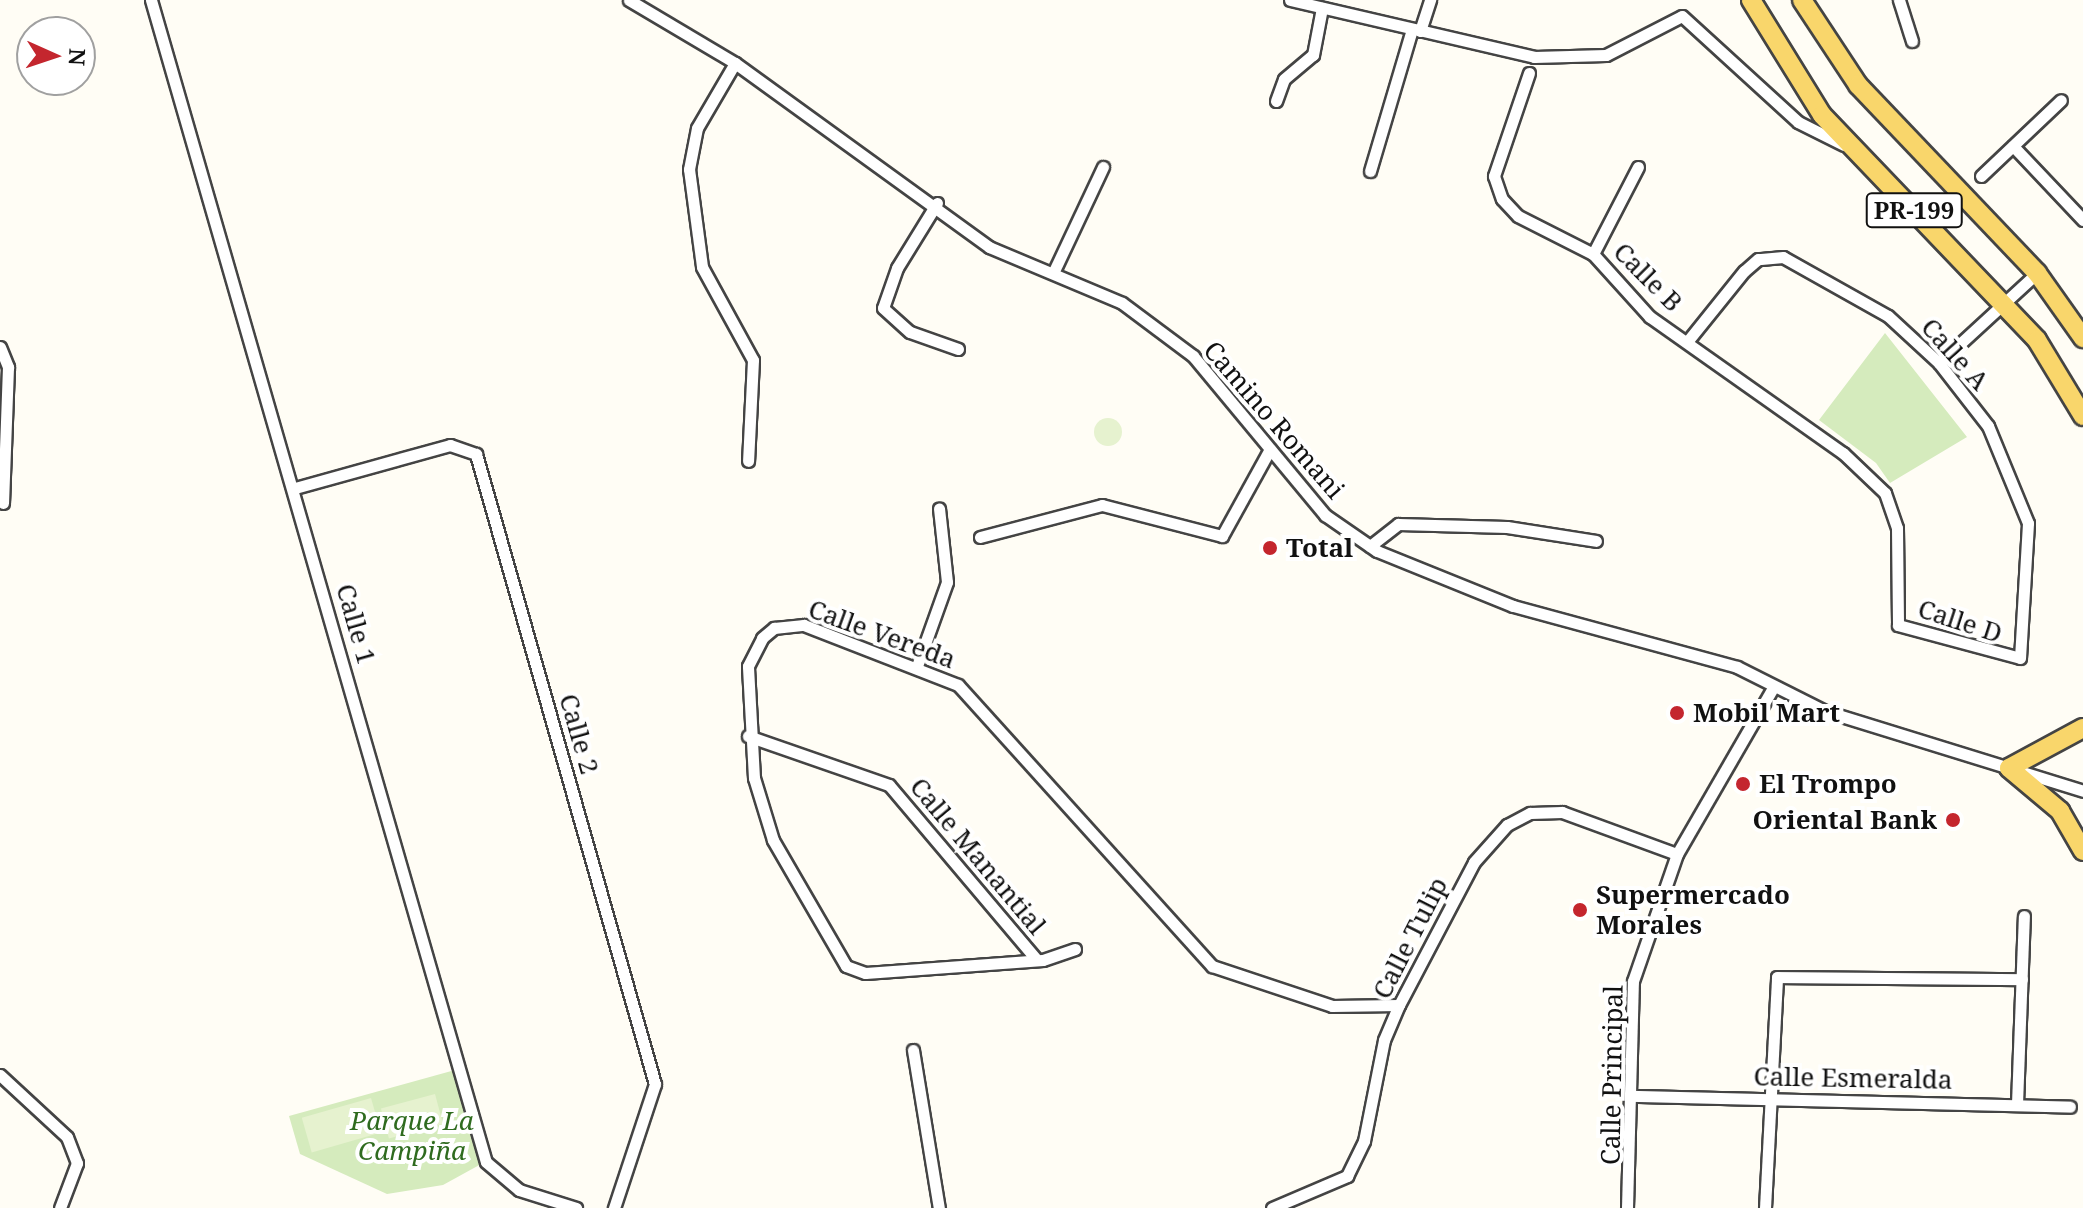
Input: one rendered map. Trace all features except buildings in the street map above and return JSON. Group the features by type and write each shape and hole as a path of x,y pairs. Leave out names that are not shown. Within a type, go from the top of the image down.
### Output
{"main road":[{"name":"PR-199","path":"1751,0 1813,102 2037,340 2083,416"},
{"name":"PR-199","path":"1802,0 1858,85 2037,273 2083,338"},
{"path":"2083,728 2009,768 2060,811 2083,851"}],"street":[{"name":"Calle 1","path":"151,0 295,488 486,1162 519,1190 576,1208"},
{"name":"Camino Romani","path":"629,0 735,63 937,203 989,247 1054,271 1122,303 1193,356 1325,515 1370,546 1513,606 1737,667 1773,688 2083,791"},
{"path":"1290,0 1534,57 1606,55 1682,16 1798,122 1858,153"},
{"path":"1370,171 1416,30 1430,0"},
{"path":"1899,0 1912,41"},
{"path":"1276,101 1284,79 1313,55 1322,8"},
{"path":"735,63 697,128 689,169 702,267 753,360 748,461"},
{"name":"Calle B","path":"1529,73 1494,176 1502,199 1518,216 1593,254 1650,317 1865,474 1885,493 1897,528 1898,625"},
{"path":"1981,176 2061,100"},
{"path":"2013,146 2083,220"},
{"path":"1054,271 1103,167"},
{"path":"1593,254 1638,167"},
{"path":"937,203 897,268 883,308 910,332 958,349"},
{"name":"Calle A","path":"1687,342 1744,271 1758,259 1783,257 1888,316 1939,363 1988,426 2028,523 2025,651 2008,660"},
{"path":"1939,363 2037,273"},
{"path":"0,347 8,367 3,503"},
{"name":"Calle 2","path":"295,488 450,445 476,454 655,1084 614,1208"},
{"path":"980,537 1102,505 1222,536 1270,449"},
{"path":"917,666 947,582 939,508"},
{"path":"1370,546 1398,524 1507,527 1596,541"},
{"name":"Calle Vereda","path":"1075,949 1037,960 865,973 846,966 773,840 748,736 748,666 753,648 774,628 804,625 917,666 968,693 1198,957 1332,1006 1399,1005"},
{"name":"Calle D","path":"1898,625 2008,660"},
{"name":"Calle Principal","path":"1627,1208 1634,1096 1633,981 1677,854 1773,688"},
{"name":"Calle Manantial","path":"748,736 889,785 1037,960"},
{"name":"Calle Tulip","path":"1272,1208 1347,1176 1364,1141 1384,1040 1399,1005 1474,862 1507,825 1530,813 1562,812 1677,854"},
{"path":"2017,1104 2024,916"},
{"path":"1765,1208 1768,1097 1777,977 2022,979"},
{"path":"913,1050 939,1208"},
{"path":"0,1075 67,1137 77,1163 60,1208"},
{"name":"Calle Esmeralda","path":"1634,1096 2070,1107"}],"green space":[{"path":"1885,333 1967,437 1890,483 1876,463 1819,420"},
{"path":"1108,418 1118,422 1122,432 1118,442 1108,446 1098,442 1094,432 1098,422"},
{"name":"Parque La Campiña","path":"455,1070 483,1163 443,1185 387,1194 300,1154 289,1116"},
{"path":"435,1094 443,1124 389,1138 381,1108"},
{"path":"371,1098 381,1133 312,1152 302,1118"}],"place":[{"name":"Total","path":"1270,548"},
{"name":"Mobil Mart","path":"1677,713"},
{"name":"El Trompo","path":"1743,784"},
{"name":"Oriental Bank","path":"1953,820"},
{"name":"Supermercado Morales","path":"1580,910"}]}
